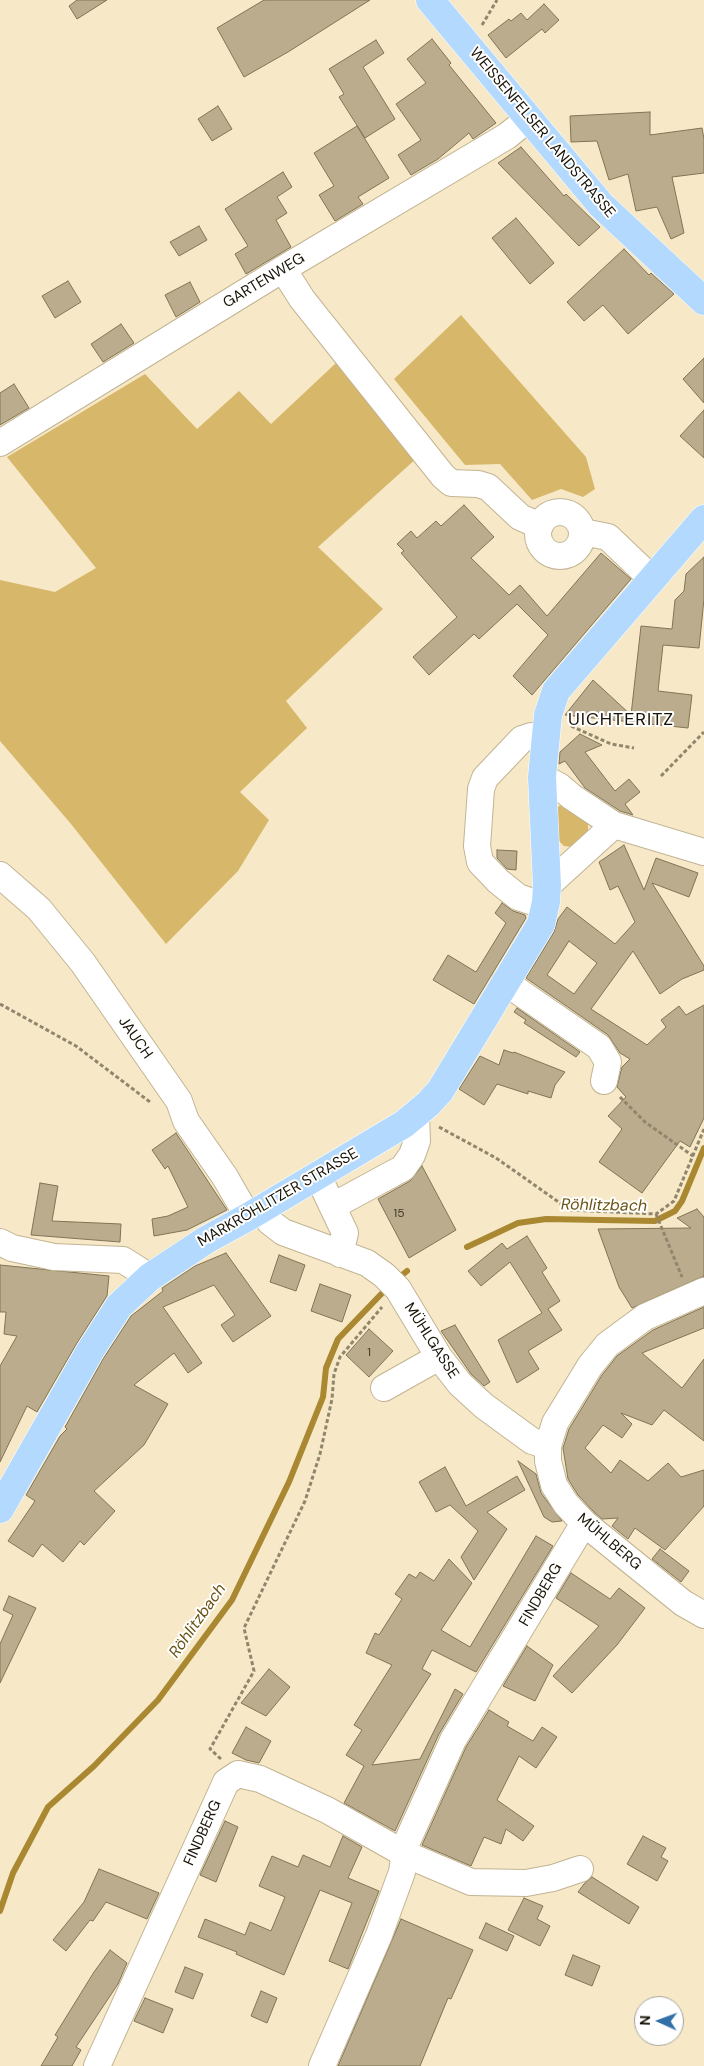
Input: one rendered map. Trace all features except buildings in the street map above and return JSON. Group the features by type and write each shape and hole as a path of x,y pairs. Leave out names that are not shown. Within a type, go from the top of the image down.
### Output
{"main road":[{"name":"WEISSENFELSER LANDSTRASSE","path":"430,0 600,204 704,301"},
{"path":"547,894 542,777 546,725 556,691 704,519"},
{"name":"MARKRÖHLITZER STRASSE","path":"0,1509 90,1351 119,1306 150,1277 206,1240 318,1176 416,1114 440,1091 541,924 547,894"}],"street":[{"name":"GARTENWEG","path":"0,443 283,269 507,136 528,119"},
{"path":"283,269 302,299 442,476 452,483 478,484 488,487 520,517 540,526"},
{"path":"565,512 577,519 583,532 579,547 573,552 558,556 551,554 540,544 538,537 540,526 551,514 565,512"},
{"path":"583,532 608,537 652,579"},
{"path":"546,725 531,736 522,739 485,778 481,789 477,846 480,862 498,881 518,897 530,901 547,894 614,824"},
{"path":"542,777 559,786 572,797 614,824 704,852"},
{"name":"JAUCH","path":"0,875 39,909 84,963 179,1101 186,1121 225,1177 255,1213"},
{"path":"505,982 599,1047 608,1062 604,1081"},
{"path":"333,1206 403,1168 412,1155 417,1141 416,1114"},
{"path":"318,1176 345,1233 340,1254"},
{"name":"MÜHLGASSE","path":"255,1213 283,1232 367,1264 391,1282 439,1357 460,1384 484,1406 532,1440 548,1446"},
{"path":"0,1242 12,1248 54,1257 123,1260 150,1277"},
{"path":"548,1446 555,1423 590,1366 608,1344 645,1317 697,1294"},
{"path":"384,1388 439,1357"},
{"name":"MÜHLBERG","path":"548,1446 548,1462 554,1485 566,1504 584,1523 683,1603 704,1614"},
{"name":"FINDBERG","path":"322,2066 379,1935 402,1872 406,1844 453,1740 584,1523"},
{"path":"238,1774 260,1779 327,1810 405,1854 455,1877 479,1884 526,1882 553,1878 580,1869"},
{"name":"FINDBERG","path":"97,2066 226,1782 238,1774"}],"path":[{"path":"546,725 611,744 634,748"},
{"path":"661,776 704,732"},
{"path":"0,1004 76,1046 154,1105"},
{"path":"604,1081 645,1122 693,1156"},
{"path":"416,1114 496,1158 570,1210 656,1214 674,1201 704,1129"},
{"path":"656,1214 697,1294"},
{"path":"238,1774 210,1749 254,1671 244,1628 305,1501 320,1454 332,1399 334,1374 340,1357 391,1282"}],"shaded area":[{"path":"461,315 586,457 595,489 583,497 561,489 532,500 500,464 465,465 394,379"},
{"path":"336,363 418,457 318,547 383,609 286,701 307,728 240,792 269,820 238,871 166,944 71,824 0,741 0,580 55,592 96,568 7,457 145,374 197,429 239,391 271,424"},
{"path":"566,805 588,823 588,834 574,847 564,846 557,839 554,812 559,806"}],"waterway":[{"name":"Röhlitzbach","path":"467,1247 518,1223 546,1219 655,1221 675,1211 682,1201 704,1148"},
{"name":"Röhlitzbach","path":"396,1280 407,1271"},
{"name":"Röhlitzbach","path":"0,1911 13,1873 48,1807 94,1766 158,1700 232,1600 289,1482 323,1397 326,1368 338,1339 388,1287"}],"district":[{"name":"UICHTERITZ","path":"621,720"}]}
